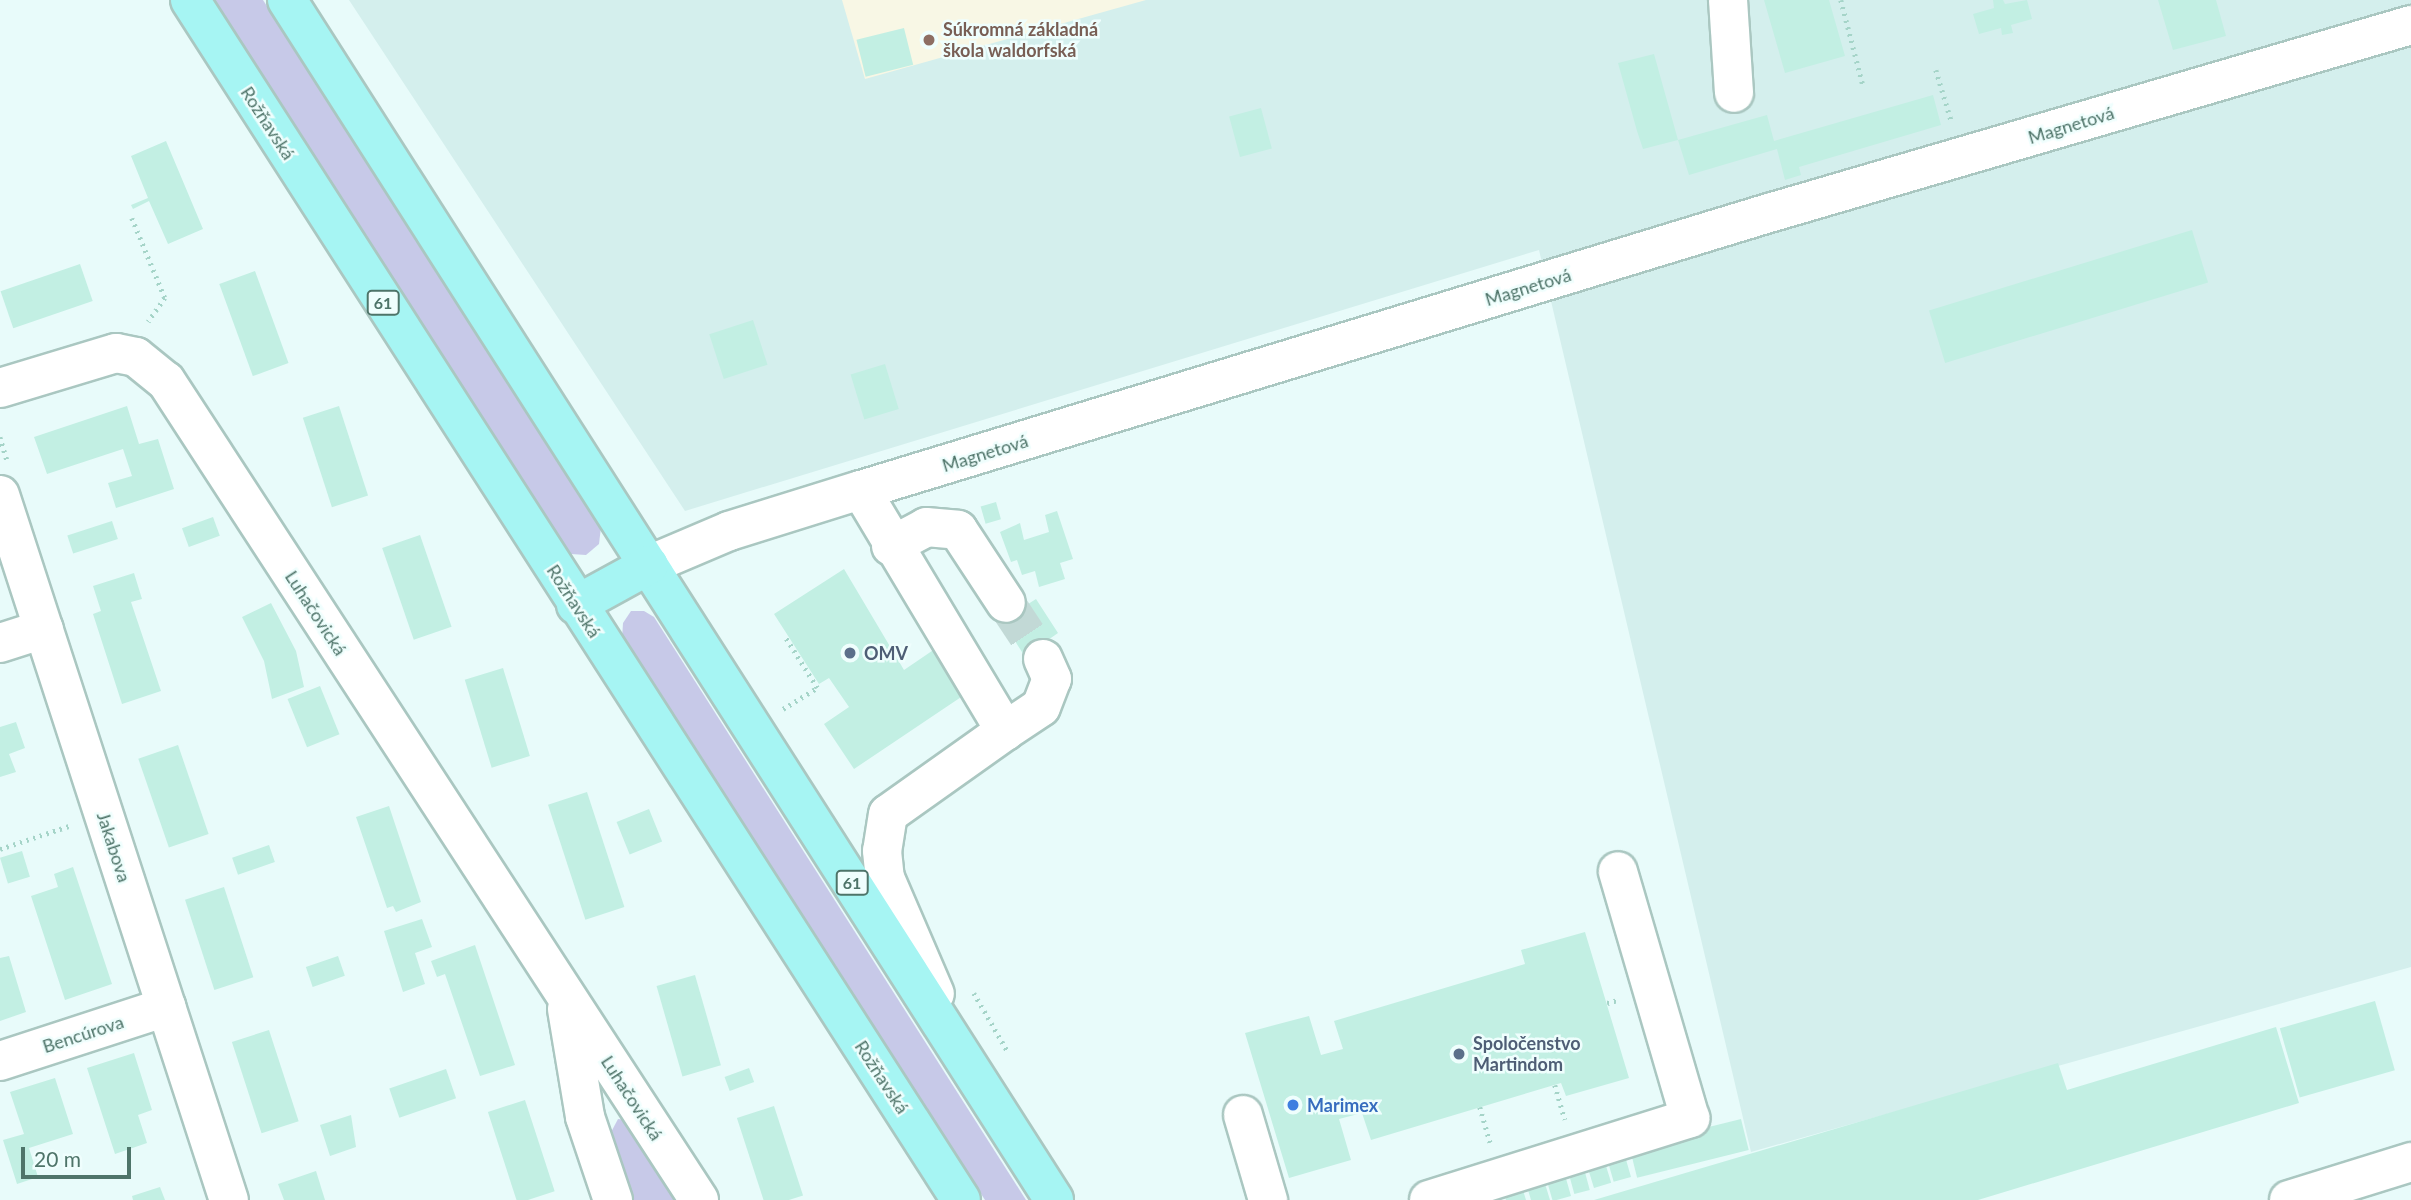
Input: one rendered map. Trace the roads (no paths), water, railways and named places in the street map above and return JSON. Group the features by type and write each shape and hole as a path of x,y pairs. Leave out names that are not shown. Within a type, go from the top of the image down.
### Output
{"main road":[{"name":"Rožňavská","path":"190,0 576,605 961,1200"},
{"name":"61","path":"287,0 1054,1200"},
{"path":"576,605 649,565"}],"street":[{"path":"1728,0 1734,93"},
{"name":"Magnetová","path":"649,565 729,531 1769,214 2411,25"},
{"name":"Luhačovická","path":"0,388 116,353 136,357 166,382 699,1200"},
{"path":"861,491 1005,731"},
{"name":"Jakabova","path":"0,495 229,1200"},
{"path":"891,545 926,527 958,530 1006,603"},
{"path":"0,643 44,629"},
{"path":"964,1060 885,878 882,851 888,814 1041,707 1052,678 1043,659"},
{"path":"1429,1200 1690,1118 1618,871"},
{"name":"Luhačovická","path":"565,995 585,1117 613,1200"},
{"name":"Bencúrova","path":"0,1060 166,1007"},
{"path":"1243,1115 1268,1200"},
{"path":"2289,1200 2411,1162"}],"tunnel":[{"path":"1006,603 1043,659"}],"place":[{"name":"Súkromná základná škola waldorfská","path":"929,40"},
{"name":"OMV","path":"850,653"},
{"name":"Spoločenstvo Martindom","path":"1459,1054"},
{"name":"Marimex","path":"1293,1105"}]}
